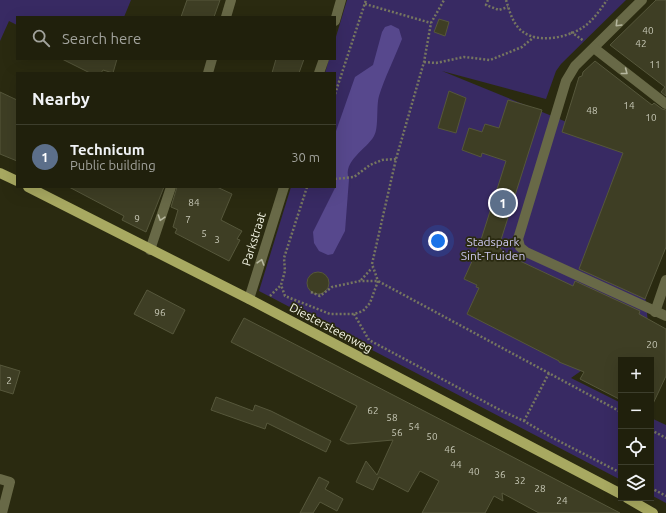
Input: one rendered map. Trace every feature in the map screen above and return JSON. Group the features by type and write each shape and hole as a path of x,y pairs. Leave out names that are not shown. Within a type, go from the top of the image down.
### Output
{"main road":[{"path":"0,173 16,181"},
{"name":"Diestersteenweg","path":"30,188 249,299 618,492"},
{"path":"632,501 653,513"}],"street":[{"path":"226,16 231,0"},
{"path":"336,18 341,0"},
{"path":"642,0 575,66 566,81 518,239 520,247 526,252 666,316"},
{"path":"594,48 666,104"},
{"path":"208,72 212,60"},
{"path":"320,72 324,60"},
{"path":"150,250 171,188"},
{"name":"Parkstraat","path":"249,299 284,188"},
{"path":"655,312 666,280"},
{"path":"0,479 10,482 2,513"}],"path":[{"path":"336,91 366,0"},
{"path":"307,188 284,258 285,271 281,285 285,296 330,314 354,314 363,311 370,303 378,281 372,268 372,264 396,160 424,62 431,23 444,0"},
{"path":"488,0 486,6 500,10 508,7"},
{"path":"506,0 512,18 524,33 534,37 550,38 564,35 582,28 596,15 607,0"},
{"path":"365,4 431,23"},
{"path":"424,62 436,63 464,57 490,60 522,47 534,37"},
{"path":"336,179 354,177 370,165 382,160 396,160"},
{"path":"360,281 372,268"},
{"path":"311,292 320,296 332,286 360,281 378,281 618,410"},
{"path":"354,314 369,340 618,471"},
{"path":"524,421 549,373"},
{"path":"654,432 666,438"},
{"path":"654,490 666,496"}],"green space":[{"path":"0,0 131,0 124,16 16,16 16,24 9,21 0,41"},
{"name":"Stadspark Sint-Truiden","path":"347,0 626,0 561,64 556,71 546,99 442,71 630,148 648,323 571,378 618,402 618,478 259,291 291,188 336,188 336,72 325,72 329,60 336,60 336,37"},
{"path":"654,419 666,425 666,503 654,497"}],"shaded area":[{"path":"391,25 399,29 402,39 379,96 376,132 371,141 356,156 349,167 345,231 333,254 328,255 319,251 314,243 313,232 336,188 336,131 355,77 373,65 382,32 385,27"}],"building":[{"path":"187,0 220,0 214,16 181,16"},
{"path":"656,0 666,0 666,96 661,92 665,87 610,45"},
{"path":"439,19 449,22 445,36 434,32"},
{"path":"64,60 117,60 113,72 103,70 102,72 88,72"},
{"path":"276,60 304,60 299,72 272,72"},
{"path":"595,61 652,105 654,103 666,110 666,247 645,299 579,269 623,153 562,132 579,77 582,76 583,72"},
{"path":"449,91 466,98 456,133 438,128"},
{"path":"0,92 16,100 16,161 0,154"},
{"path":"508,100 542,110 499,246 503,253 573,286 575,281 640,311 639,314 666,329 666,376 654,402 654,357 618,357 618,398 580,379 584,372 559,362 467,314 479,288 476,287 477,285 464,279 479,246 506,161 482,153 481,157 462,150 469,128 482,132 485,124 499,128"},
{"path":"71,188 164,188 146,232 122,220 124,216"},
{"path":"177,188 219,188 232,194 221,220 242,231 237,239 240,240 229,261 175,233 177,229 173,227 178,210 171,207"},
{"path":"318,272 326,275 329,283 326,291 318,294 310,291 307,283 310,275"},
{"path":"147,290 185,310 173,334 134,314"},
{"path":"244,318 620,513 539,513 502,493 503,501 494,496 485,513 422,513 439,481 420,471 408,492 379,477 373,490 356,482 366,461 377,475 393,440 348,444 340,440 357,406 231,342"},
{"path":"0,365 20,371 13,394 0,390"},
{"path":"216,397 253,411 255,405 271,411 331,441 326,452 267,423 265,429 211,410"},
{"path":"319,477 329,482 325,489 343,499 337,511 320,502 313,513 300,513"}],"place":[{"name":"Technicum","path":"503,203"}]}
